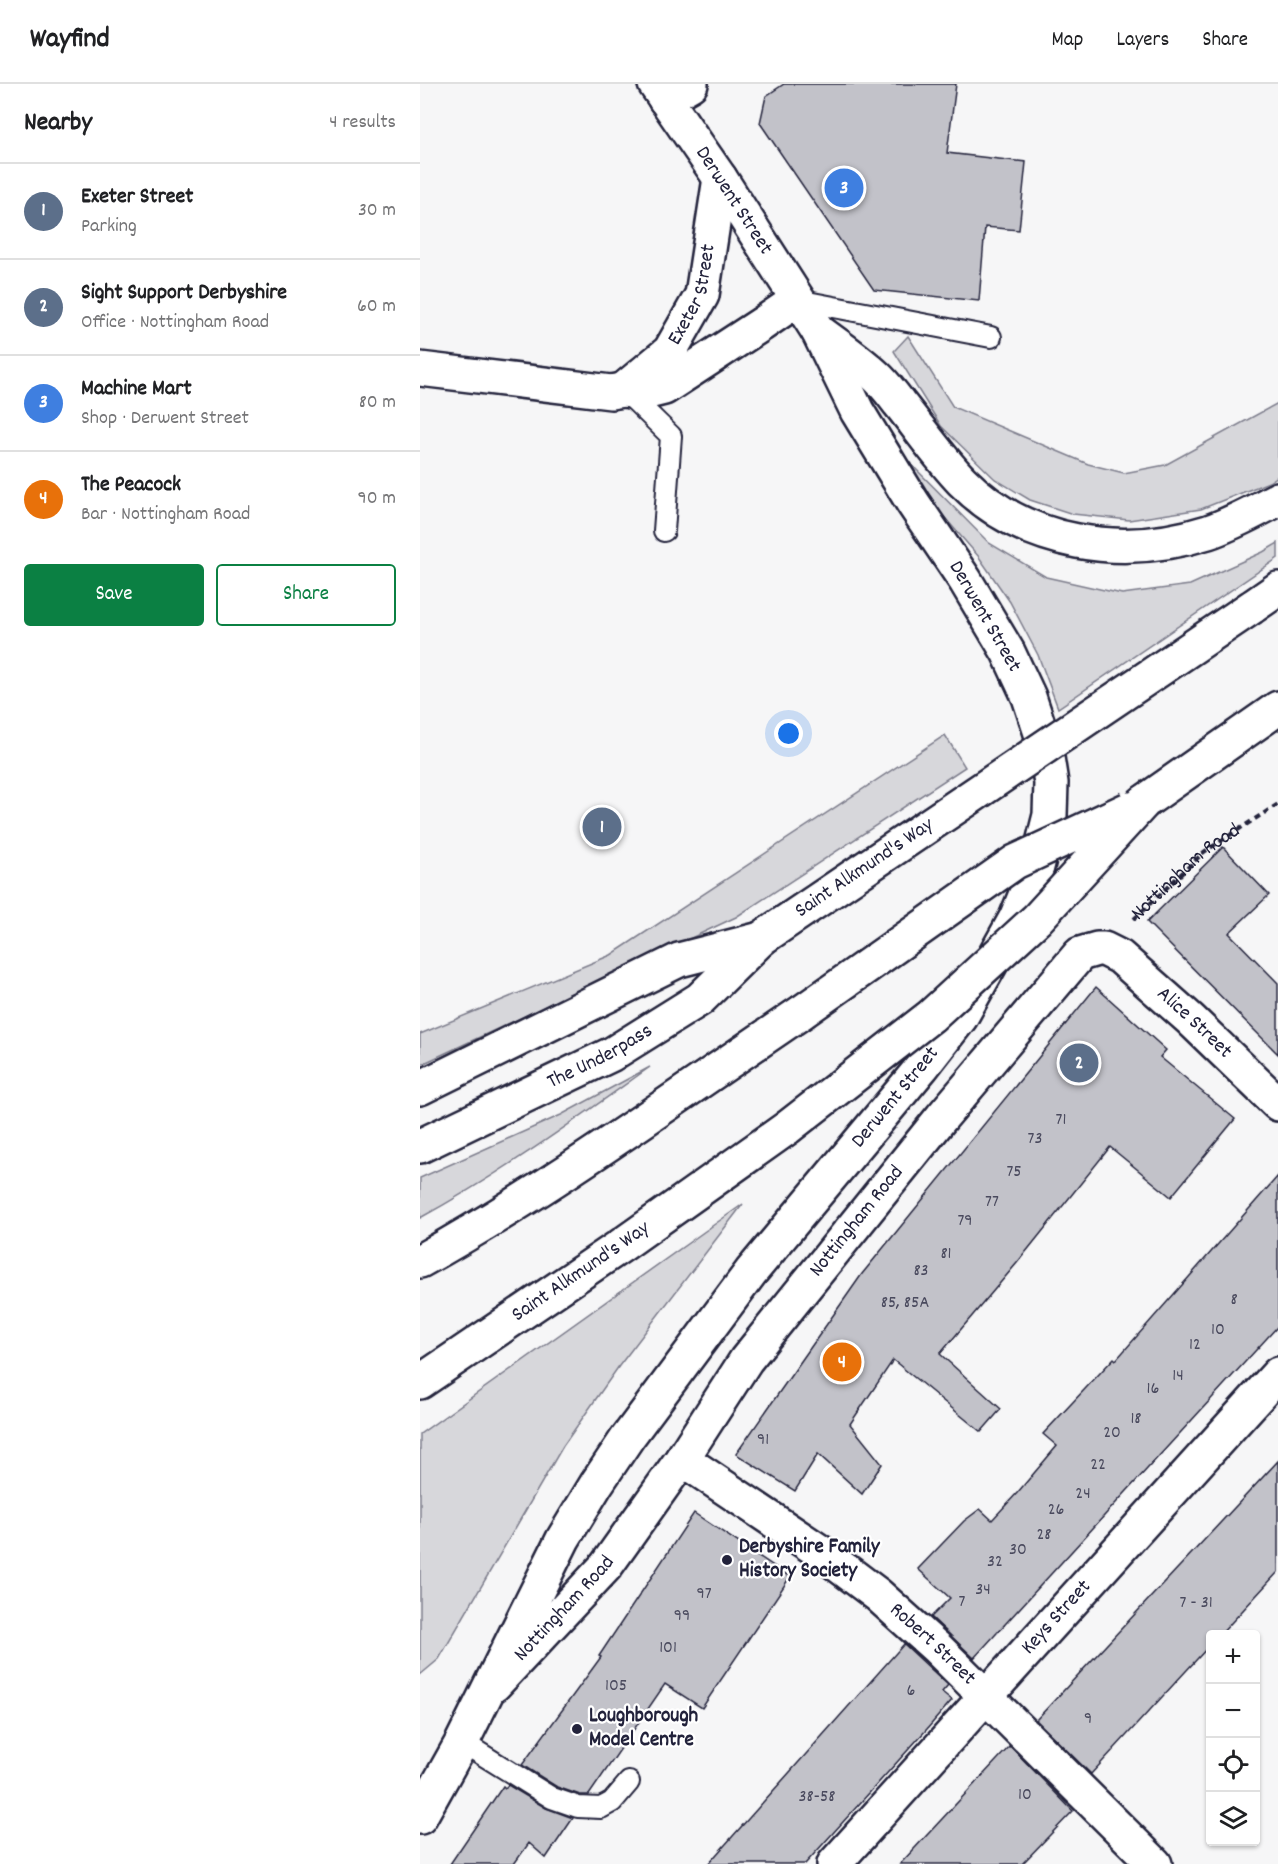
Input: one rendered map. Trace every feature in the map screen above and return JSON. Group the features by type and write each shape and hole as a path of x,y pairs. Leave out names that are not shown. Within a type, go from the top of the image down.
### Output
{"street":[{"name":"Derwent Street","path":"670,89 720,178 818,331 857,411 1008,652 1036,716 1045,745 1051,783 1050,815 1037,867 1016,918 991,966 961,1017 922,1067 839,1164"},
{"name":"Exeter Street","path":"623,390 670,351 702,295 720,178"},
{"name":"Exeter Street","path":"420,369 611,392 623,390 644,393 664,388 797,300"},
{"path":"818,331 879,379 962,481 981,498 1023,525 1051,536 1114,547 1174,541 1209,532 1278,500"},
{"name":"Saint Alkmund's Way","path":"420,1088 679,960 762,938 1265,598"},
{"name":"Saint Alkmund's Way","path":"420,1261 462,1238 550,1182 801,1012 1015,862 1144,802 1278,708"},
{"name":"Saint Alkmund's Way","path":"420,1382 622,1245 787,1128 930,1016 1037,919 1144,802"},
{"name":"The Underpass","path":"420,1146 612,1054 700,999 762,938"},
{"name":"Nottingham Road","path":"487,1692 606,1566 682,1459 746,1360 942,1117 1080,954 1090,950 1104,949"},
{"name":"Alice Street","path":"1104,949 1129,964 1278,1104"},
{"name":"Nottingham Road","path":"420,1817 462,1742 563,1539 597,1483 628,1437 739,1288 839,1164"},
{"name":"Keys Street","path":"834,1864 1278,1374"},
{"name":"Robert Street","path":"682,1459 861,1581 937,1648 1155,1864"}],"lane":[{"path":"797,300 992,337"},
{"path":"623,390 671,436 664,531"},
{"path":"462,1742 552,1798 572,1806 588,1809 601,1808 612,1802 629,1782"}],"path":[{"name":"Nottingham Road","path":"1104,949 1204,852 1278,804"}],"shaded area":[{"path":"908,336 953,407 1088,464 1124,473 1165,465 1278,403 1278,476 1269,482 1201,509 1129,520 1073,514 1030,500 995,479 941,426 894,351"},
{"path":"906,459 989,543 1046,577 1122,594 1190,585 1278,543 1278,558 1058,708 1038,655 1010,602 979,557 932,503"},
{"path":"945,735 965,767 736,917 420,1065 420,1034 611,955"},
{"path":"650,1067 509,1165 420,1218 420,1178 561,1115"},
{"path":"743,1204 619,1366 563,1446 439,1659 420,1675 420,1434"}],"building":[{"path":"784,84 956,84 947,153 1026,162 1019,230 985,227 979,301 874,290 760,123 766,96"},
{"path":"1223,847 1269,895 1229,933 1278,983 1278,1054 1147,922"},
{"path":"1096,987 1166,1050 1160,1057 1235,1119 1171,1197 1110,1147 940,1354 1001,1409 981,1432 893,1360 850,1424 882,1464 862,1494 818,1454 795,1491 736,1454 862,1274"},
{"path":"1278,1176 1278,1326 974,1658 931,1617 950,1598 918,1569 964,1521 980,1509 992,1520 1018,1492 1057,1446 1043,1434 1114,1358 1116,1360"},
{"path":"1278,1461 1278,1572 1225,1630 1206,1630 1206,1649 1091,1774 1036,1720"},
{"path":"694,1513 790,1577 702,1708 665,1684 589,1795 580,1795 557,1787 522,1765 601,1657 599,1656"},
{"path":"904,1644 948,1685 942,1692 952,1700 927,1729 805,1864 708,1864"},
{"path":"1010,1746 1073,1811 1022,1864 900,1864"},
{"path":"508,1785 546,1808 573,1818 546,1858 529,1843 514,1864 450,1864 503,1786 505,1788"}],"place":[{"name":"Machine Mart","path":"844,188"},
{"name":"Exeter Street","path":"602,827"},
{"name":"Sight Support Derbyshire","path":"1079,1063"},
{"name":"The Peacock","path":"842,1362"},
{"name":"Derbyshire Family History Society","path":"727,1560"},
{"name":"Loughborough Model Centre","path":"577,1729"}]}
